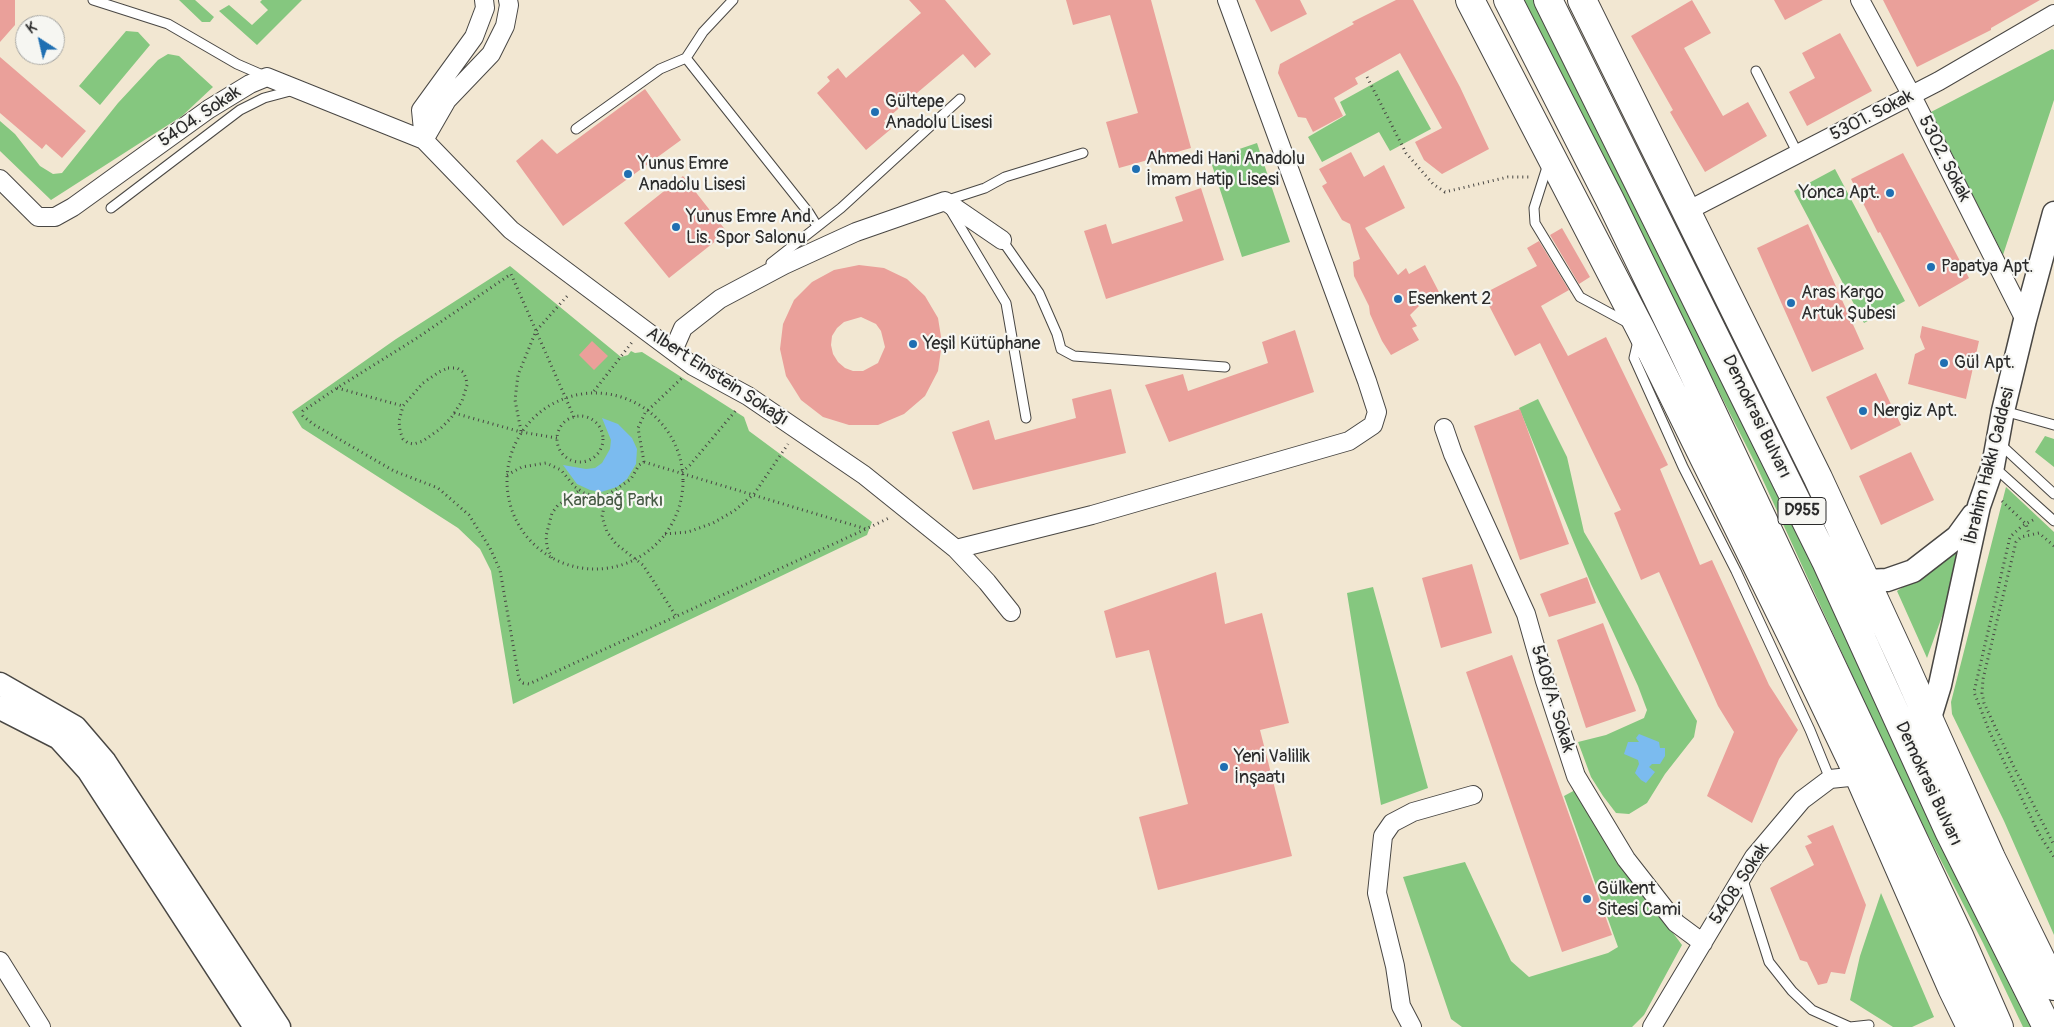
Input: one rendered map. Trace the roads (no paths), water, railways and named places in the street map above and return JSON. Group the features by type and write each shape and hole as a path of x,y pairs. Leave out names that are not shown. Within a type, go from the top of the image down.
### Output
{"highway":[{"path":"1470,0 1547,166 1640,330 1793,638 1858,776 1971,1027"},
{"name":"Demokrasi Bulvarı","path":"1508,0 1610,200 1679,342 1956,929 2000,1027"},
{"name":"Demokrasi Bulvarı","path":"1548,0 1810,527 1949,831 2048,1027"},
{"path":"1582,0 1818,478 1991,858 2054,986"}],"street":[{"path":"424,140 421,110 474,36 485,8 484,0"},
{"path":"424,140 447,100 491,54 505,26 509,5 508,0"},
{"path":"956,549 1092,515 1349,441 1373,425 1377,412 1367,381 1227,0"},
{"name":"5302. Sokak","path":"1860,0 1912,96 2025,320"},
{"name":"5301. Sokak","path":"1687,211 1912,96 2054,14"},
{"path":"267,77 424,140"},
{"name":"5404. Sokak","path":"0,178 38,218 55,217 73,207 210,109 250,84 267,77"},
{"name":"Albert Einstein Sokağı","path":"424,140 511,230 582,280 642,329 693,366 748,396 864,475 956,549 987,582 1011,612"},
{"path":"673,351 684,328 720,299 784,265 856,232 945,201 1002,240"},
{"name":"İbrahim Hakkı Caddesi","path":"1929,721 1940,685 1982,497 1993,466 2003,411 2025,320 2048,263 2054,213"},
{"name":"5408/A. Sokak","path":"1444,428 1453,454 1526,614 1576,776 1626,859 1676,923 1702,942"},
{"path":"1866,581 1887,580 1913,571 1957,537 1982,497"},
{"path":"0,684 75,727 105,762 279,1027"},
{"path":"0,708 60,738 88,770 256,1027"},
{"path":"1830,779 1858,776"},
{"name":"5408. Sokak","path":"1652,1027 1754,857 1802,800 1830,779"},
{"path":"1412,1027 1401,1006 1395,966 1377,893 1383,836 1392,823 1412,812 1474,795"},
{"path":"0,960 41,1027"}],"lane":[{"path":"93,0 168,24 237,64 267,77"},
{"path":"576,129 660,69 686,58 704,32 733,0"},
{"path":"686,58 809,213 817,226"},
{"path":"1756,71 1798,154"},
{"path":"111,208 240,110 264,98 297,90"},
{"path":"720,299 778,259 841,208 960,99"},
{"path":"1026,418 1006,303 945,201 985,188 1005,176 1083,153"},
{"path":"1547,166 1534,208 1535,223 1580,297 1640,330 1634,358 1683,467 1736,570 1810,730 1830,779"},
{"path":"1002,240 1039,293 1057,334 1061,350 1074,356 1225,366"},
{"path":"2003,411 2054,425"},
{"path":"1998,442 2054,494"},
{"path":"1993,466 2054,521"},
{"path":"1742,877 1769,962 1792,992 1812,1010 1850,1026 1869,1025"}],"water":[{"path":"602,418 618,424 632,438 637,449 636,464 627,479 617,487 601,492 590,490 577,484 563,465 586,469 595,468 602,463 610,449 611,440"},
{"path":"1639,734 1659,742 1660,748 1665,748 1665,756 1660,764 1652,764 1649,767 1655,772 1646,783 1635,773 1639,764 1638,760 1624,754 1628,742 1639,742 1636,738"}],"place":[{"name":"Gültepe Anadolu Lisesi","path":"875,112"},
{"name":"Ahmedi Hani Anadolu İmam Hatip Lisesi","path":"1136,169"},
{"name":"Yunus Emre Anadolu Lisesi","path":"628,174"},
{"name":"Yonca Apt.","path":"1890,193"},
{"name":"Yunus Emre And. Lis. Spor Salonu","path":"676,227"},
{"name":"Papatya Apt.","path":"1931,267"},
{"name":"Esenkent 2","path":"1398,299"},
{"name":"Aras Kargo Artuk Şubesi","path":"1791,303"},
{"name":"Yeşil Kütüphane","path":"913,344"},
{"name":"Gül Apt.","path":"1944,363"},
{"name":"Nergiz Apt.","path":"1863,411"},
{"name":"Yeni Valilik İnşaatı","path":"1224,767"},
{"name":"Gülkent Sitesi Cami","path":"1587,899"}],"park label":[{"name":"Karabağ Parkı","path":"613,501"}]}
